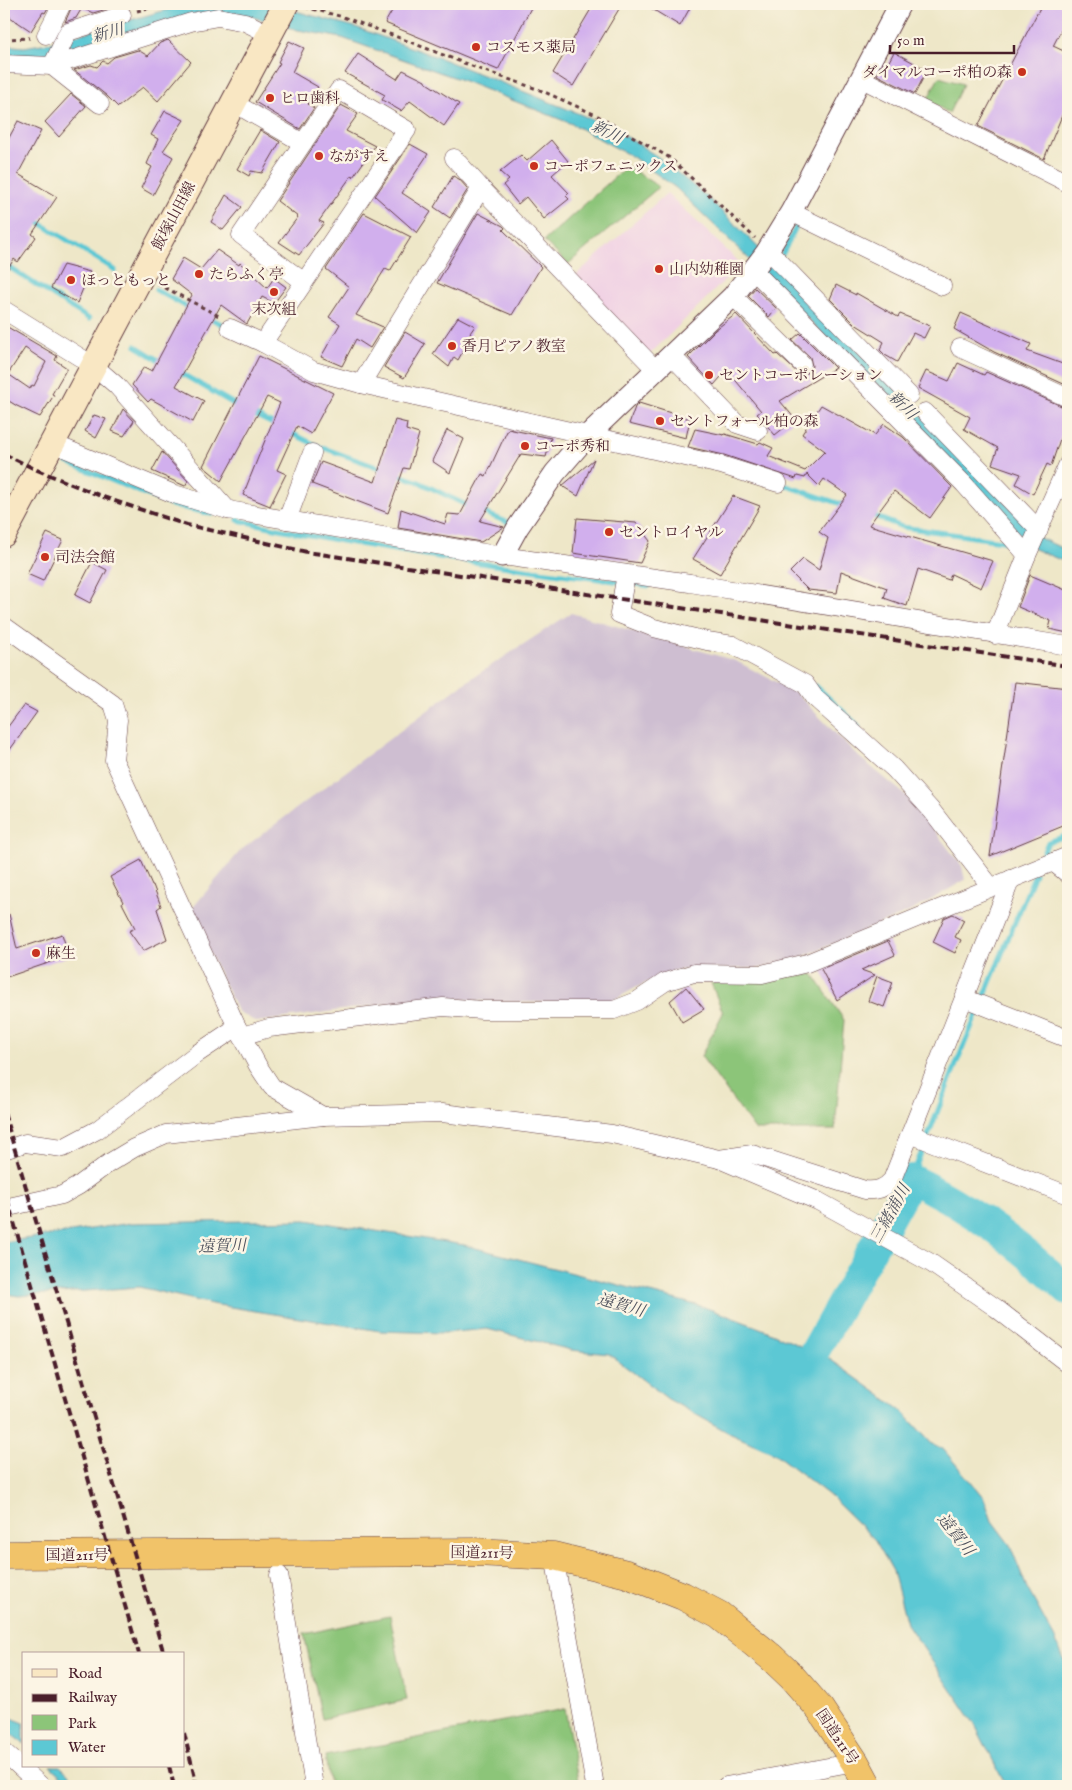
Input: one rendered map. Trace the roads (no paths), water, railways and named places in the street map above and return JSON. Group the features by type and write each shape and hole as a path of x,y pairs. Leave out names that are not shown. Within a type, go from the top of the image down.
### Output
{"highway":[{"name":"国道211号","path":"4,1555 475,1552 554,1556 627,1574 683,1596 719,1615 771,1657 792,1677 820,1709 855,1762 868,1786"}],"main road":[{"name":"飯塚山田線","path":"4,534 283,15"}],"street":[{"path":"46,35 62,4"},
{"path":"502,556 518,527 555,473 588,435 733,296 760,260 791,212 900,4"},
{"path":"54,62 68,32 122,15"},
{"path":"4,64 54,62 191,22 218,17 245,22 283,15"},
{"path":"54,62 100,104"},
{"path":"860,78 1068,182"},
{"path":"263,343 407,130 340,90 241,235 304,282"},
{"path":"234,103 303,143"},
{"path":"454,158 656,370"},
{"path":"361,384 481,188"},
{"path":"791,212 942,286"},
{"path":"760,260 909,395"},
{"path":"760,260 964,484 1033,542"},
{"path":"733,296 802,364"},
{"path":"4,310 94,366 126,396 228,510"},
{"path":"230,328 263,343 314,371 361,384 721,465 778,483"},
{"path":"960,348 1068,398"},
{"path":"671,355 737,424 758,431"},
{"path":"925,412 1033,542"},
{"path":"52,443 174,494 228,510 502,556 625,580 690,583 1068,646"},
{"path":"287,520 312,453"},
{"path":"995,635 1033,542 1068,464"},
{"path":"625,580 619,614 654,628 707,641 733,645 804,684 815,698 894,769 932,811 991,887"},
{"path":"4,626 113,704 118,720 114,760 240,1032 258,1066 272,1087 323,1116"},
{"path":"4,1150 26,1143 63,1148 97,1130 176,1069 240,1032 443,1007 482,1010 614,1010 637,1001 666,982 694,973 762,974 807,963 1060,859 1068,874"},
{"path":"719,1159 752,1154 865,1190 877,1191 888,1186 1011,879"},
{"path":"964,998 1068,1039"},
{"path":"4,1208 62,1194 78,1186 109,1163 134,1148 166,1134 323,1116 442,1113 612,1134 719,1159 818,1201 931,1263 996,1308 1068,1364"},
{"path":"910,1134 1068,1195"},
{"path":"554,1556 595,1786"},
{"path":"279,1575 314,1786"},
{"path":"4,1752 42,1786"},
{"path":"726,1786 855,1762"}],"water":[{"name":"新川","path":"188,4 269,4 355,27 445,60 582,115 627,137 658,157 707,197 1040,538 1068,551 1068,563 1034,549 749,259 676,188 633,157 572,124 459,79 342,38 298,30 249,16 50,57 4,60 4,45 24,47 48,43"},
{"name":"遠賀川","path":"306,1220 464,1245 704,1307 765,1330 831,1360 901,1410 931,1443 943,1449 984,1498 992,1521 1010,1545 1027,1588 1054,1637 1068,1668 1068,1786 1006,1786 974,1723 907,1624 893,1571 875,1540 829,1495 774,1453 731,1434 668,1399 609,1354 571,1350 487,1329 444,1333 380,1331 212,1304 139,1287 18,1296 4,1293 4,1242 131,1223"},
{"path":"4,1715 22,1722 22,1742 4,1729"},
{"path":"52,1768 62,1768 81,1786 72,1786"}],"waterway":[{"path":"783,253 800,219"},
{"path":"35,220 115,270"},
{"path":"4,264 89,319"},
{"path":"156,290 191,309"},
{"path":"208,317 227,327"},
{"path":"136,346 163,363"},
{"path":"177,371 239,407"},
{"path":"250,413 277,426"},
{"path":"289,432 318,446 385,470"},
{"path":"67,462 171,505 212,514"},
{"path":"396,474 417,481 470,507"},
{"path":"781,484 847,506"},
{"path":"480,511 514,525"},
{"path":"869,514 902,527 1009,542"},
{"path":"238,520 381,548 622,582"},
{"path":"630,583 649,586"},
{"path":"816,686 859,726"},
{"path":"1040,861 1048,842 1068,835"},
{"path":"911,1179 1035,874"},
{"name":"三緒浦川","path":"806,1367 911,1179 953,1202 994,1228 1068,1290"}],"railway":[{"path":"4,454 37,470 106,498 187,525 307,552 1068,666"},
{"path":"4,1113 163,1652"},
{"path":"4,1188 138,1652"},
{"path":"185,1737 197,1786"},
{"path":"170,1768 174,1786"}],"place":[{"name":"コスモス薬局","path":"476,47"},
{"name":"ダイマルコーポ柏の森","path":"1022,72"},
{"name":"ヒロ歯科","path":"270,98"},
{"name":"ながすえ","path":"319,156"},
{"name":"コーポフェニックス","path":"534,166"},
{"name":"山内幼稚園","path":"659,269"},
{"name":"たらふく亭","path":"199,274"},
{"name":"ほっともっと","path":"71,280"},
{"name":"末次組","path":"274,292"},
{"name":"香月ピアノ教室","path":"452,346"},
{"name":"セントコーポレーション","path":"709,375"},
{"name":"セントフォール柏の森","path":"660,421"},
{"name":"コーポ秀和","path":"525,446"},
{"name":"セントロイヤル","path":"609,532"},
{"name":"司法会館","path":"45,557"},
{"name":"麻生","path":"36,953"}]}
